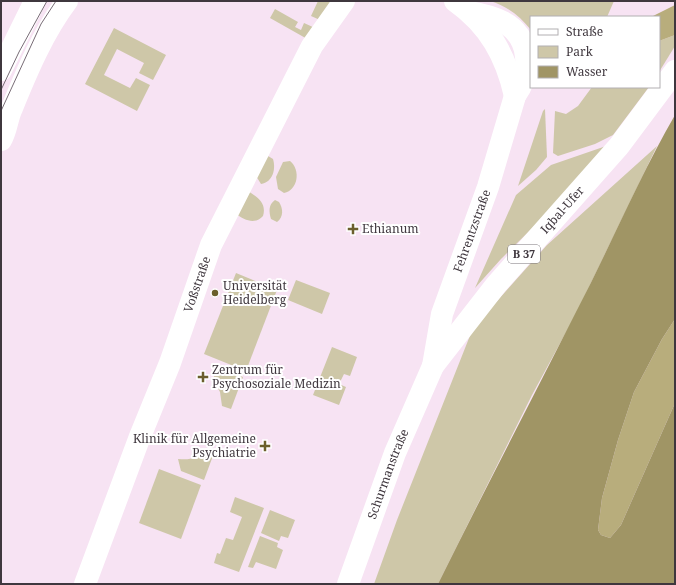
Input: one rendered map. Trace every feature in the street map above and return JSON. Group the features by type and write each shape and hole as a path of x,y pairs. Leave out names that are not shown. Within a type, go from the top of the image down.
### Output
{"street":[{"path":"1,70 34,1 60,6 25,77 7,118 4,134 1,140"},
{"name":"Voßstraße","path":"84,584 170,363 211,245 312,46 344,1"},
{"name":"Fehrentzstraße","path":"433,366 442,314 488,187 515,96 508,68 500,50 490,34 463,7"},
{"name":"Iqbal-Ufer","path":"433,366 496,285 619,146 675,71"},
{"name":"Schurmanstraße","path":"348,584 395,453 433,366"}],"green space":[{"path":"318,1 334,1 320,20 311,16"},
{"path":"490,1 614,1 607,16 530,16 530,29 513,12"},
{"path":"275,9 298,22 295,27 301,30 304,23 315,28 309,40 270,18"},
{"path":"114,28 166,55 153,80 139,73 144,63 117,49 104,75 130,88 136,78 150,85 137,111 85,84"},
{"path":"675,35 675,46 660,70 660,41"},
{"path":"591,88 648,88 613,135 595,144 558,156 553,153 555,111 566,114 578,106"},
{"path":"545,109 547,157 536,170 518,186 543,111"},
{"path":"609,145 576,185 501,259 475,288 516,195 551,165"},
{"path":"657,146 577,312 532,395 438,584 374,584 397,520 473,328 547,245"},
{"path":"268,156 273,159 274,171 268,181 261,184 256,176"},
{"path":"290,161 296,169 297,174 295,184 289,191 284,193 278,189 276,177 283,162"},
{"path":"248,191 260,201 264,207 263,216 260,219 250,221 236,214"},
{"path":"275,200 279,202 282,210 281,218 277,222 271,219 270,211 270,206"},
{"path":"236,273 277,290 246,371 204,354"},
{"path":"296,280 330,293 322,314 288,300"},
{"path":"332,347 357,357 350,376 344,374 339,384 346,387 339,405 313,395"},
{"path":"218,367 243,377 231,409 222,406 220,392 213,379"},
{"path":"204,450 214,453 204,480 181,471 178,459 193,458"},
{"path":"159,469 201,485 181,539 139,523"},
{"path":"235,497 264,508 239,572 214,563 217,553 220,554 226,538 233,540 242,517 230,512"},
{"path":"270,510 295,520 288,538 281,536 279,541 261,533"},
{"path":"260,536 278,543 277,547 283,550 276,569 256,562 253,568 248,567"}],"shaded area":[{"path":"675,5 675,35 660,41 660,16 653,16"},
{"path":"675,319 675,403 621,525 610,538 601,535 598,530 602,498 618,440 634,392 662,339"}],"water":[{"path":"675,115 675,319 662,339 634,392 618,440 602,498 598,530 601,535 610,538 621,525 675,403 675,584 438,584 649,164"}],"tram line":[{"path":"1,90 19,52 47,1"},
{"path":"1,111 41,24 56,1"}],"place":[{"name":"Ethianum","path":"353,229"},
{"name":"Universität Heidelberg","path":"215,293"},
{"name":"Zentrum für Psychosoziale Medizin","path":"203,377"},
{"name":"Klinik für Allgemeine Psychiatrie","path":"265,446"}]}
